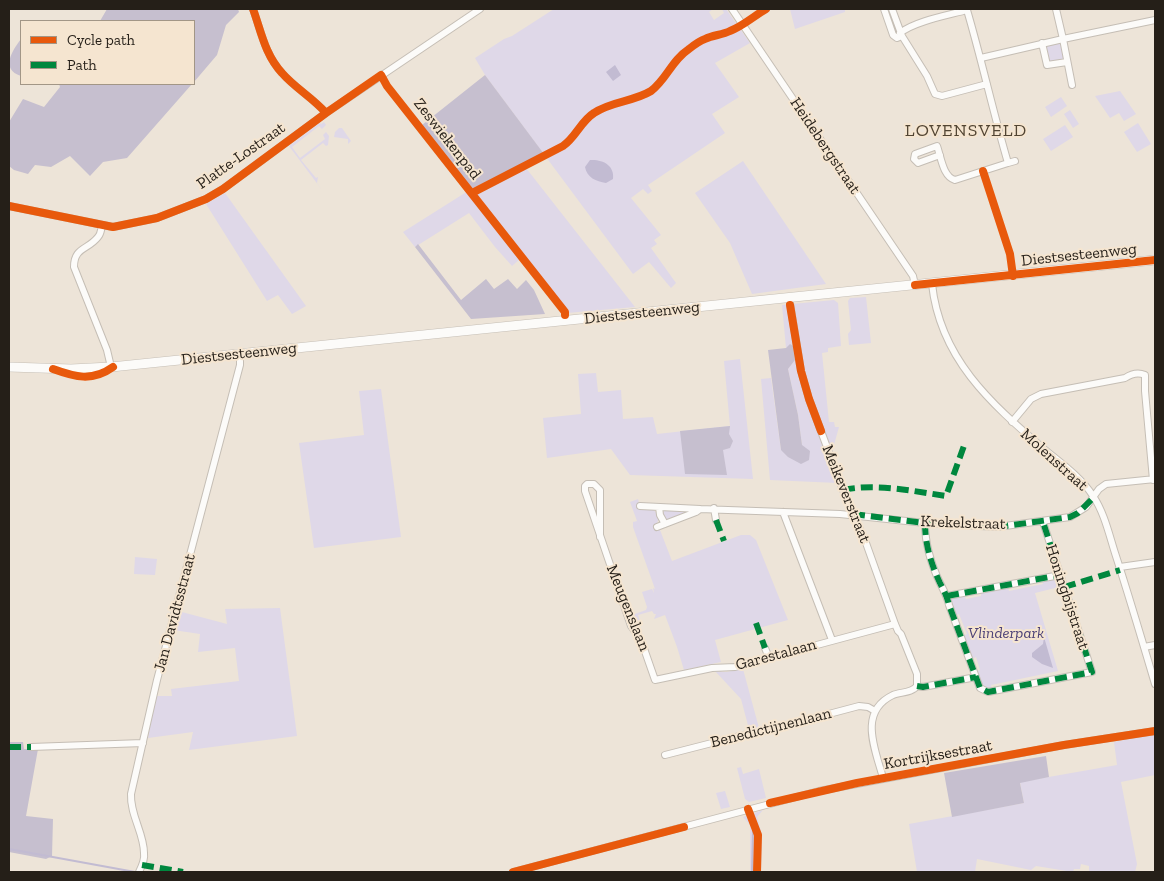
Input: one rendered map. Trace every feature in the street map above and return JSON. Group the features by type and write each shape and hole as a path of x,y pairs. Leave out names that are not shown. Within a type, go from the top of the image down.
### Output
{"main road":[{"name":"Diestsesteenweg","path":"9,367 62,369 111,367 1155,260"}],"street":[{"path":"253,9 268,55 280,72 326,113"},
{"name":"Platte-Lostraat","path":"9,206 113,227 157,218 206,199 224,189 326,113 480,9"},
{"name":"Heidebergstraat","path":"732,9 913,276 915,285"},
{"path":"884,9 893,36 897,38 901,32 934,19 968,9 1008,163"},
{"path":"892,9 901,32 927,76 935,94 942,96 987,84"},
{"path":"1056,9 1072,84"},
{"path":"981,58 1042,43 1155,20"},
{"path":"1042,43 1047,66 1067,62"},
{"path":"940,155 947,175 950,179 955,180 1016,161"},
{"path":"102,226 98,238 78,252 74,259 74,267 107,350 111,367"},
{"name":"Molenstraat","path":"932,284 936,313 952,347 982,393 1012,422 1078,478 1094,497 1106,524 1155,684"},
{"name":"Meikeverstraat","path":"789,297 801,371 809,399 866,543 895,624 898,631 902,634 917,674 917,686"},
{"name":"Jan Davidtsstraat","path":"139,872 144,854 144,846 131,802 132,791 157,680 240,365 240,354"},
{"path":"1012,422 1031,399 1041,394 1106,380 1125,378 1141,373 1145,375 1146,406 1154,480"},
{"name":"Krekelstraat","path":"700,509 853,514 925,523 998,527 1070,517 1078,513 1094,497 1099,489 1106,484 1154,480"},
{"path":"594,484 599,489 600,501 588,502 584,486 594,484"},
{"name":"Meugenslaan","path":"600,501 600,536"},
{"name":"Meugenslaan","path":"588,502 631,626 641,640 655,680"},
{"path":"640,506 700,509"},
{"path":"659,507 660,515 665,524"},
{"path":"714,508 716,520"},
{"path":"657,527 700,509"},
{"path":"783,512 832,640"},
{"name":"Honingbijstraat","path":"976,677 980,688 988,692 1092,672 1043,522"},
{"path":"883,778 871,731 875,711 888,698 914,689 917,686 923,687 976,677 947,596 927,548 925,523"},
{"path":"1120,567 1155,562"},
{"path":"947,596 1060,575"},
{"name":"Garestalaan","path":"655,680 712,668 735,667 895,624"},
{"path":"1144,647 1155,645"},
{"path":"765,648 769,658"},
{"name":"Benedictijnenlaan","path":"666,755 859,706 868,707 875,711"},
{"name":"Kortrijksestraat","path":"513,872 811,793 1064,745 1155,731"},
{"path":"31,747 143,743"}],"green space":[{"path":"554,9 713,9 709,12 714,20 724,13 722,9 726,9 750,43 715,63 739,97 712,114 725,133 648,185 652,191 648,194 643,189 631,198 661,235 654,240 657,244 651,248 676,283 671,288 649,262 633,274 485,75 475,58"},
{"path":"790,9 845,9 845,12 795,29"},
{"path":"1063,39 1067,62 1047,65 1042,43"},
{"path":"1120,91 1136,114 1124,121 1119,113 1110,118 1095,96"},
{"path":"1061,97 1067,106 1051,117 1045,107"},
{"path":"1070,110 1079,124 1073,128 1064,114"},
{"path":"324,122 326,125 322,129 319,126 292,147 300,158 325,139 323,135 326,132 329,136 328,145 326,146 323,143 301,160 316,178 318,177 317,183 322,190 289,146"},
{"path":"1138,123 1151,144 1137,152 1124,132"},
{"path":"1065,125 1073,137 1051,151 1043,139"},
{"path":"342,128 351,141 348,144 348,139 334,137 335,132"},
{"path":"743,161 826,284 752,294 730,243 695,193"},
{"path":"526,168 635,307 567,313 476,194"},
{"path":"468,191 517,253 520,259 512,266 469,213 415,247 403,232"},
{"path":"225,193 306,306 292,314 278,295 267,301 206,204"},
{"path":"866,297 871,343 849,345 848,334 851,330 848,301 850,298"},
{"path":"834,300 838,303 841,346 828,348 828,352 822,353 829,422 834,422 835,427 839,427 832,452 838,483 770,480 761,379 771,378 781,450 802,445 798,415 788,369 795,360 793,347 790,345 786,348 782,305"},
{"path":"740,359 753,479 630,475 611,449 547,458 543,418 581,414 578,374 596,373 598,392 621,390 623,419 653,417 657,434 730,426 724,361"},
{"path":"381,389 401,537 314,548 299,443 364,435 359,391"},
{"path":"638,499 639,503 654,510 659,517 656,527 660,530 672,561 741,535 750,535 756,540 788,620 715,640 721,662 684,670 665,615 654,619 656,614 652,611 638,615 640,621 634,622 632,615 646,610 647,607 642,592 652,589 654,593 653,588 655,589 633,527 633,522 637,521 630,502"},
{"path":"665,509 692,510 667,520 663,513"},
{"path":"135,557 157,559 155,575 134,574"},
{"name":"Vlinderpark","path":"1051,579 1057,581 1059,587 1035,593 1058,671 991,685 992,689 986,687 980,680 977,671 980,670 976,657 972,659 963,636 967,634 959,614 955,616 952,598 964,595 966,599 981,596 981,592 1008,587 1009,591 1043,584 1042,580"},
{"path":"280,608 297,736 189,750 193,732 148,738 155,696 172,696 171,689 239,681 235,648 198,652 200,634 173,630 178,611 227,624 225,609"},
{"path":"743,669 759,728 749,729 741,699 715,671 726,672"},
{"path":"1155,734 1155,775 1121,782 1137,864 1135,872 1094,872 1089,871 1089,866 1081,864 1080,869 1074,869 1073,872 1036,866 1031,870 977,859 975,872 917,872 909,824 1024,803 1020,782 1117,765 1114,742"},
{"path":"741,767 743,774 759,769 766,798 749,802 745,799 737,768"},
{"path":"725,791 730,807 721,809 716,793"},
{"path":"763,810 757,817 762,835 761,872 750,872 750,825 743,817"}],"shaded area":[{"path":"107,9 238,9 239,12 226,25 217,55 195,81 195,20 101,20"},
{"path":"20,40 20,76 11,69 9,64 14,49"},
{"path":"615,65 621,75 613,81 606,72"},
{"path":"485,75 544,154 471,190 422,125"},
{"path":"59,85 191,85 127,158 103,162 90,176 70,156 51,167 35,165 28,174 14,170 9,166 9,122 23,99 44,107 60,87"},
{"path":"590,160 607,164 612,170 613,179 606,183 595,180 590,176 585,167"},
{"path":"418,244 461,300 486,279 494,289 508,279 517,289 526,280 534,290 545,314 471,319 415,247"},
{"path":"790,344 793,346 795,360 788,369 798,415 802,445 810,451 809,460 801,464 788,457 781,450 768,350 786,348"},
{"path":"730,426 729,434 733,441 730,448 723,450 727,475 685,474 680,431"},
{"path":"1044,637 1053,668 1042,664 1032,657 1032,653 1043,644"},
{"path":"9,742 23,742 24,749 38,749 26,816 53,819 52,856 46,859 9,852"},
{"path":"1046,756 1049,777 1020,783 1024,803 952,817 944,773"}],"waterway":[{"path":"752,872 753,829"},
{"path":"9,849 135,872"}],"marked path":[{"path":"843,490 868,487 946,496 965,443"},
{"path":"853,514 925,523 998,527 1070,517 1078,513 1094,497"},
{"path":"716,520 724,541"},
{"path":"925,523 927,546 934,569 980,688 988,692 1092,672 1043,522"},
{"path":"1064,587 1120,570"},
{"path":"947,596 1060,575"},
{"path":"756,623 765,648"},
{"path":"917,686 923,687 976,677"},
{"path":"9,747 31,747"},
{"path":"142,865 183,872"}],"cycle path":[{"path":"253,9 264,42 276,66 326,113"},
{"name":"Zeswiekenpad","path":"472,193 563,146 572,138 589,116 601,109 651,91 678,59 695,45 708,38 735,29 766,9"},
{"name":"Zeswiekenpad","path":"9,206 113,227 157,218 206,199 223,189 381,75 387,86 565,312 565,315"},
{"path":"983,171 1010,254 1013,276"},
{"path":"915,285 1155,260"},
{"path":"790,305 801,371 821,431"},
{"path":"53,369 83,377 98,375 113,367"},
{"path":"770,803 857,783 1064,745 1155,731"},
{"path":"748,809 758,835 757,872"},
{"path":"513,872 684,827"}],"district":[{"name":"LOVENSVELD","path":"966,131"}]}
